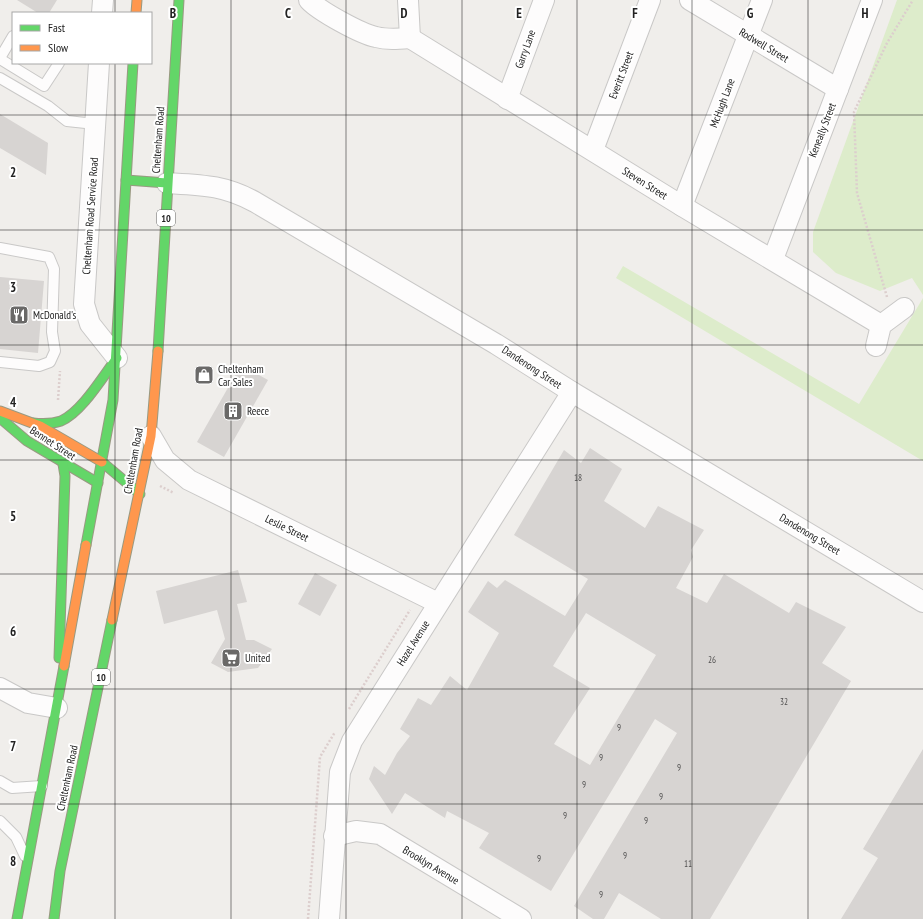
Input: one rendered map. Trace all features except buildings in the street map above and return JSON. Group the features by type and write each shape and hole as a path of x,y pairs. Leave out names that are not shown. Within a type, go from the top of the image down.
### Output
{"main road":[{"path":"136,12 137,0"},
{"name":"Cheltenham Road","path":"54,919 60,871 140,494 150,436 162,302 167,183 179,0"},
{"name":"Cheltenham Road","path":"17,919 58,705 73,609 101,484 102,462 113,400 117,358 133,64"},
{"name":"Dandenong Street","path":"126,180 167,183"},
{"path":"32,422 48,424 58,422 67,417 82,402 117,358"},
{"name":"Bennet Street","path":"0,411 32,422 102,462 140,494"},
{"name":"Bennet Street","path":"0,418 27,441 63,464 101,484"},
{"path":"58,705 62,529 65,476 63,464"},
{"path":"119,489 140,494"}],"street":[{"path":"102,12 103,0"},
{"path":"309,0 330,16 374,37 389,39 410,38 408,0"},
{"name":"Garry Lane","path":"507,99 544,0"},
{"name":"Everitt Street","path":"593,150 650,0"},
{"name":"Rodwell Street","path":"690,0 838,89"},
{"name":"McHugh Lane","path":"682,206 762,0"},
{"name":"Keneally Street","path":"773,259 872,0"},
{"name":"Steven Street","path":"410,38 682,206 773,259 893,317"},
{"name":"Cheltenham Road Service Road","path":"99,64 84,304 86,315 90,324 117,358"},
{"name":"Dandenong Street","path":"167,183 219,187 234,191 255,202 489,340 572,392 923,602"},
{"path":"876,346 893,317"},
{"name":"Hazel Avenue","path":"329,919 334,836 340,772 352,741 572,392"},
{"name":"Leslie Street","path":"150,436 165,460 190,480 438,603"},
{"path":"0,688 28,703 58,705"},
{"name":"Brooklyn Avenue","path":"334,836 356,831 380,834 522,919"}],"lane":[{"path":"12,38 0,58 44,86 57,64"},
{"path":"0,78 48,106 67,121 95,124"},
{"path":"0,248 49,257 54,269 52,332 55,351 50,362 39,366 0,362"},
{"path":"0,781 12,788 42,786"},
{"path":"0,821 16,837 27,862"}],"path":[{"path":"893,317 857,193 854,112 886,43 913,0"}],"green space":[{"path":"897,0 923,0 923,295 912,278 880,291 836,273 813,252 813,232"},
{"path":"623,266 859,404 923,298 923,461 616,278"}],"traffic: fast":[{"path":"158,351 179,0"},
{"path":"86,545 113,400 133,64"},
{"path":"126,180 167,183"},
{"path":"33,423 43,424 61,421 77,410 117,358"},
{"path":"0,418 27,441 98,483"},
{"path":"102,462 140,494"},
{"path":"59,658 65,476 63,464"},
{"path":"54,919 60,871 112,620"},
{"path":"17,919 64,666"}],"traffic: slow":[{"path":"136,12 137,0"},
{"path":"112,620 151,436 158,351"},
{"path":"0,411 40,426 102,462"},
{"path":"64,666 86,545"}],"place":[{"name":"McDonald's","path":"19,315"},
{"name":"Cheltenham Car Sales","path":"204,375"},
{"name":"Reece","path":"233,411"},
{"name":"United","path":"231,658"}]}
